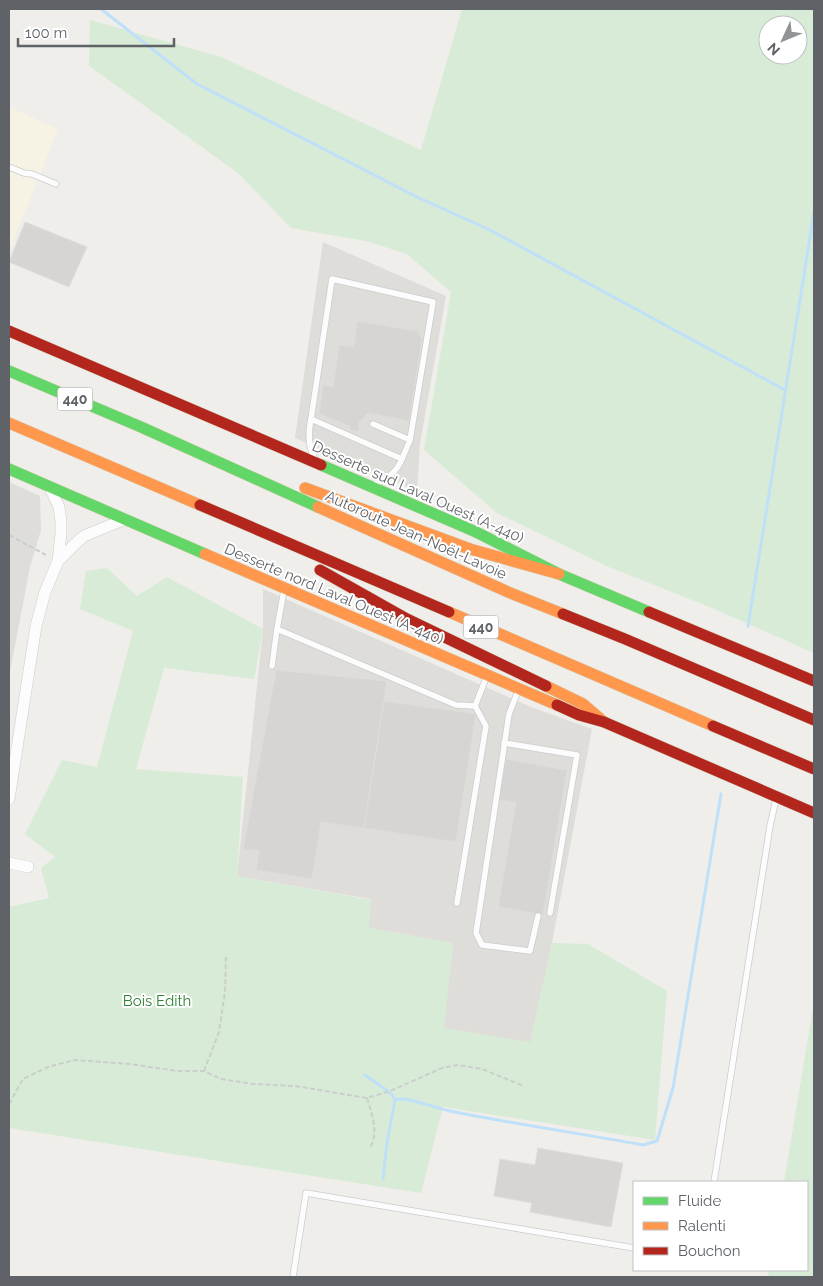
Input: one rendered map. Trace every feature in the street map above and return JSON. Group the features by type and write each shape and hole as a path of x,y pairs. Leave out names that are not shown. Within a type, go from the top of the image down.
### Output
{"main road":[{"name":"Desserte sud Laval Ouest (A-440)","path":"9,331 476,532 560,574 814,681"},
{"name":"Autoroute Jean-Noël-Lavoie","path":"9,371 140,427 419,554 814,720"},
{"name":"440","path":"9,423 814,769"},
{"path":"140,427 470,549 560,574"},
{"name":"Desserte nord Laval Ouest (A-440)","path":"9,469 518,690 579,715 604,722 814,814"},
{"path":"222,515 407,619 583,704 604,722"}],"street":[{"path":"9,799 36,626 49,580 58,561 61,522 59,507 50,488"},
{"path":"58,561 84,536 123,520"},
{"path":"9,863 28,867"}],"lane":[{"path":"9,167 56,184"},
{"path":"316,463 310,450 308,439 332,280 433,302 410,440 396,470 380,482 369,486"},
{"path":"312,419 402,459"},
{"path":"373,424 410,440"},
{"path":"272,666 284,589"},
{"path":"277,629 456,705 474,706"},
{"path":"474,706 487,676"},
{"path":"518,690 509,714 476,933 482,945 530,951 538,916"},
{"path":"457,903 486,726 474,706"},
{"path":"504,743 577,755 550,914"},
{"path":"714,1181 770,826 777,797"},
{"path":"293,1277 306,1193 633,1248"}],"path":[{"path":"9,535 46,555"},
{"path":"204,1071 219,1032 225,992 226,954"},
{"path":"9,1104 23,1079 48,1067 74,1060 204,1071 221,1079 253,1084 295,1086 367,1098 390,1091 442,1068 458,1065 482,1069 524,1086"},
{"path":"367,1098 375,1131 370,1148"}],"shaded area":[{"path":"9,107 58,129 9,251"},
{"path":"323,242 446,296 420,444 417,491 295,438"},
{"path":"9,482 40,496 41,530 30,567 9,677"},
{"path":"263,589 531,707 592,729 552,943 531,1043 443,1028 453,943 368,928 370,899 237,876 263,629"}],"green space":[{"path":"462,9 814,9 814,653 712,608 609,567 497,513 424,450 451,292 407,254 366,241 291,228 238,173 89,66 90,20 221,57 421,150"},
{"name":"Bois Edith","path":"107,568 137,596 167,577 263,629 254,679 164,668 136,769 243,777 237,876 371,900 369,928 453,943 444,1028 530,1042 552,943 588,944 667,991 655,1140 443,1107 421,1193 9,1128 9,907 49,898 41,868 55,857 25,834 62,760 97,767 133,631 80,609 86,571"},
{"path":"814,1002 814,1277 768,1277 769,1271 808,1271 808,1181 784,1181"}],"building":[{"path":"25,222 87,247 69,287 9,262"},
{"path":"357,321 417,331 422,339 409,421 368,413 359,422 359,431 350,430 350,426 319,414 323,385 333,387 339,345 354,347"},
{"path":"276,670 387,681 364,828 321,822 312,879 256,870 259,851 243,849"},
{"path":"384,701 476,714 456,842 364,828"},
{"path":"506,759 567,770 543,915 498,907 516,802 498,800"},
{"path":"538,1148 623,1163 611,1227 530,1212 532,1203 494,1196 500,1159 535,1165"}],"waterway":[{"path":"101,9 197,84 419,198 490,230 785,390"},
{"path":"748,626 814,212"},
{"path":"383,1179 395,1100 400,1099 474,1116 643,1145 657,1141 673,1088 721,794"},
{"path":"365,1075 389,1092 395,1100"}],"traffic: fast":[{"path":"9,371 141,427 318,507"},
{"path":"321,465 476,532 559,574 649,612"},
{"path":"9,469 205,554"}],"traffic: slow":[{"path":"9,423 200,505"},
{"path":"305,488 470,549 559,574"},
{"path":"318,507 508,592 563,614"},
{"path":"205,554 557,705"},
{"path":"449,612 713,726"},
{"path":"546,686 583,704 604,722"}],"traffic: jam":[{"path":"9,331 321,465"},
{"path":"200,505 449,612"},
{"path":"320,570 407,619 546,686"},
{"path":"649,612 814,681"},
{"path":"563,614 814,720"},
{"path":"557,705 579,715 604,722 814,813"},
{"path":"713,726 814,769"}]}
